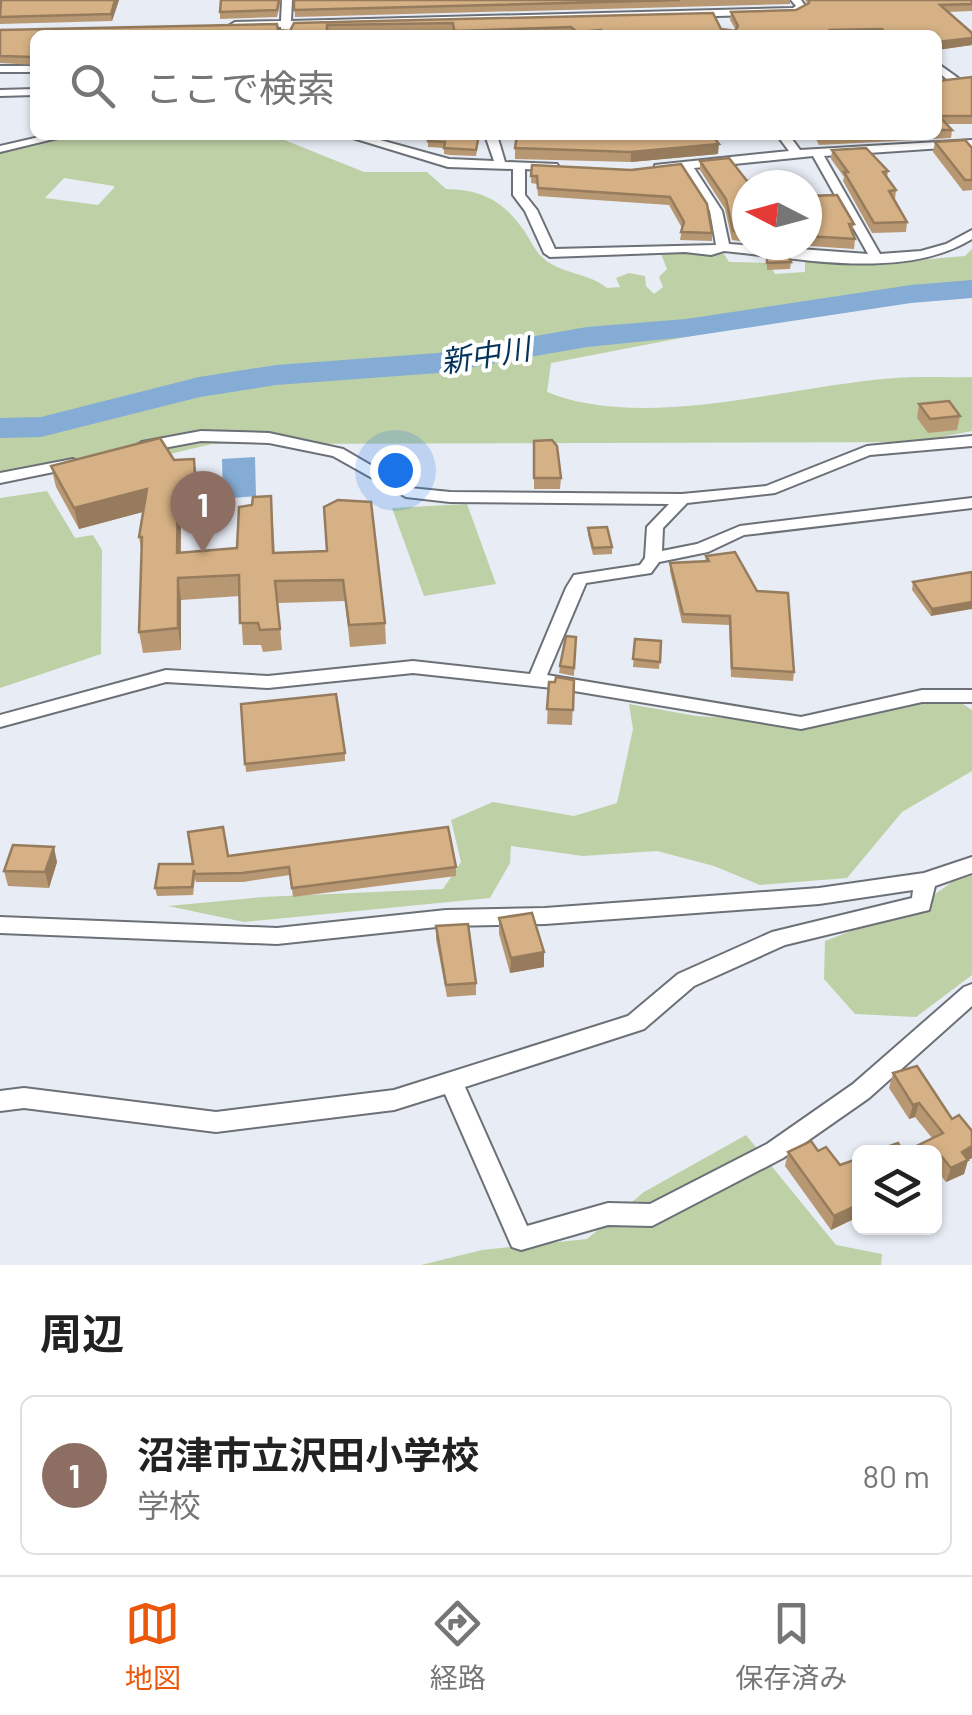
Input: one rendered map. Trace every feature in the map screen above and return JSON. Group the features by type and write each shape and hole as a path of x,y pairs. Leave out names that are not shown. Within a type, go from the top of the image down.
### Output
{"street":[{"path":"286,29 287,0"},
{"path":"229,25 286,29 548,11 721,18 794,11 801,8 796,0"},
{"path":"0,69 30,69"},
{"path":"942,70 954,80"},
{"path":"942,82 972,78"},
{"path":"0,93 30,92"},
{"path":"0,149 41,140"},
{"path":"366,140 448,163 570,168"},
{"path":"493,140 501,166"},
{"path":"786,140 797,154"},
{"path":"646,169 972,143"},
{"path":"817,154 875,256"},
{"path":"686,165 716,210 723,247"},
{"path":"519,166 519,194 531,210 550,253 685,248 711,251 723,247 875,256 950,249 972,234"},
{"path":"121,452 201,436 270,438 338,452 406,492 450,497 682,499 770,490 867,452 972,441"},
{"path":"0,474 47,470 84,461"},
{"path":"537,680 580,580 646,568 652,558 655,527 682,499"},
{"path":"652,558 702,548 740,531 972,504"},
{"path":"0,721 166,676 268,682 414,667 537,680 801,724 922,696 972,696"},
{"path":"0,925 277,936 446,918 544,916 819,896 926,881 972,864"},
{"path":"0,1101 24,1098 216,1122 394,1100 636,1023 686,980 780,938 922,904 926,881"},
{"path":"452,1084 521,1239 608,1214 652,1216 775,1151 861,1092 972,993"}],"green space":[{"path":"42,140 284,140 364,172 427,172 446,189 482,195 501,205 550,264 607,288 620,287 616,278 629,273 645,276 646,286 654,294 663,287 659,277 667,269 661,254 667,248 724,254 729,262 770,263 775,274 805,272 805,260 869,265 965,256 972,249 972,295 816,312 551,363 547,392 586,403 628,408 673,407 854,382 972,377 972,431 915,442 212,444 132,463 0,476 0,148","holes":["64,178 114,186 98,205 45,198"]},
{"path":"47,491 75,538 93,535 102,550 101,654 0,688 0,498"},
{"path":"467,504 496,584 424,596 392,508"},
{"path":"916,697 958,701 972,710 972,771 902,812 847,878 760,885 714,866 657,851 583,856 511,846 510,863 490,898 244,922 168,906 263,897 443,889 461,862 451,820 493,802 574,816 617,803 633,729 629,704 696,716 807,722"},
{"path":"972,867 972,975 916,1017 855,1014 824,979 825,941 922,904"},
{"path":"746,1135 836,1245 882,1254 881,1265 421,1265 482,1250 587,1239 644,1192"}],"water":[{"path":"255,457 256,496 223,499 222,459"}],"building":[{"path":"1,0 115,0 111,14 0,17"},
{"path":"221,0 279,0 277,10 220,12"},
{"path":"294,0 680,0 294,10"},
{"path":"972,0 972,4 940,5 972,33 972,38 942,41 942,30 736,30 738,26 731,12 796,10 809,3"},
{"path":"713,13 721,29 728,30 454,30 453,23 327,25 327,30 290,30 294,23"},
{"path":"277,24 278,30 30,30 30,57 0,56 0,30"},
{"path":"972,77 972,116 942,116 942,80"},
{"path":"478,140 476,150 444,148 445,142 428,141"},
{"path":"516,140 716,140 719,144 631,152 515,148"},
{"path":"965,140 972,148 972,180 965,180 935,142"},
{"path":"866,148 888,171 883,172 896,190 889,191 907,222 874,223 832,150"},
{"path":"729,158 738,170 732,170 732,226 726,199 700,161"},
{"path":"681,164 707,204 712,233 681,232 684,222 670,197 538,188 537,176 531,176 532,165 631,170"},
{"path":"837,195 854,224 849,224 855,239 822,237 822,196"},
{"path":"949,401 960,416 930,419 919,404"},
{"path":"160,438 174,460 194,459 196,493 178,494 177,553 237,548 239,507 252,505 253,497 271,496 273,553 327,551 324,507 338,500 371,502 385,623 349,625 343,580 275,581 280,629 260,630 258,623 240,623 239,575 178,578 178,628 139,632 139,537 147,489 74,508 51,466"},
{"path":"552,440 557,446 561,478 534,478 534,441"},
{"path":"607,527 612,547 593,548 588,528"},
{"path":"735,552 757,591 788,593 794,672 732,668 730,616 683,614 670,563 709,561 706,556"},
{"path":"972,572 972,602 932,609 913,582"},
{"path":"566,636 576,637 574,668 560,666"},
{"path":"635,639 661,641 660,662 633,659"},
{"path":"556,677 574,680 573,710 547,709 549,682 555,682"},
{"path":"336,694 345,753 245,764 241,704"},
{"path":"223,827 228,856 448,827 456,867 292,888 289,867 242,873 195,874 194,870 192,887 155,888 159,864 193,864 188,832"},
{"path":"13,845 54,847 45,872 4,871"},
{"path":"532,913 544,952 511,958 499,918"},
{"path":"468,924 476,983 446,985 436,926"},
{"path":"917,1066 952,1119 959,1115 972,1131 972,1146 962,1152 968,1160 951,1168 942,1157 942,1145 918,1145 943,1133 919,1103 913,1105 893,1073"},
{"path":"811,1141 818,1151 826,1147 840,1165 852,1161 852,1208 834,1216 788,1152"}],"waterway":[{"name":"新中川","path":"0,428 41,427 199,387 276,375 438,363 587,337 686,328 911,294 972,289"}],"place":[{"name":"沼津市立沢田小学校","path":"203,553"}]}
